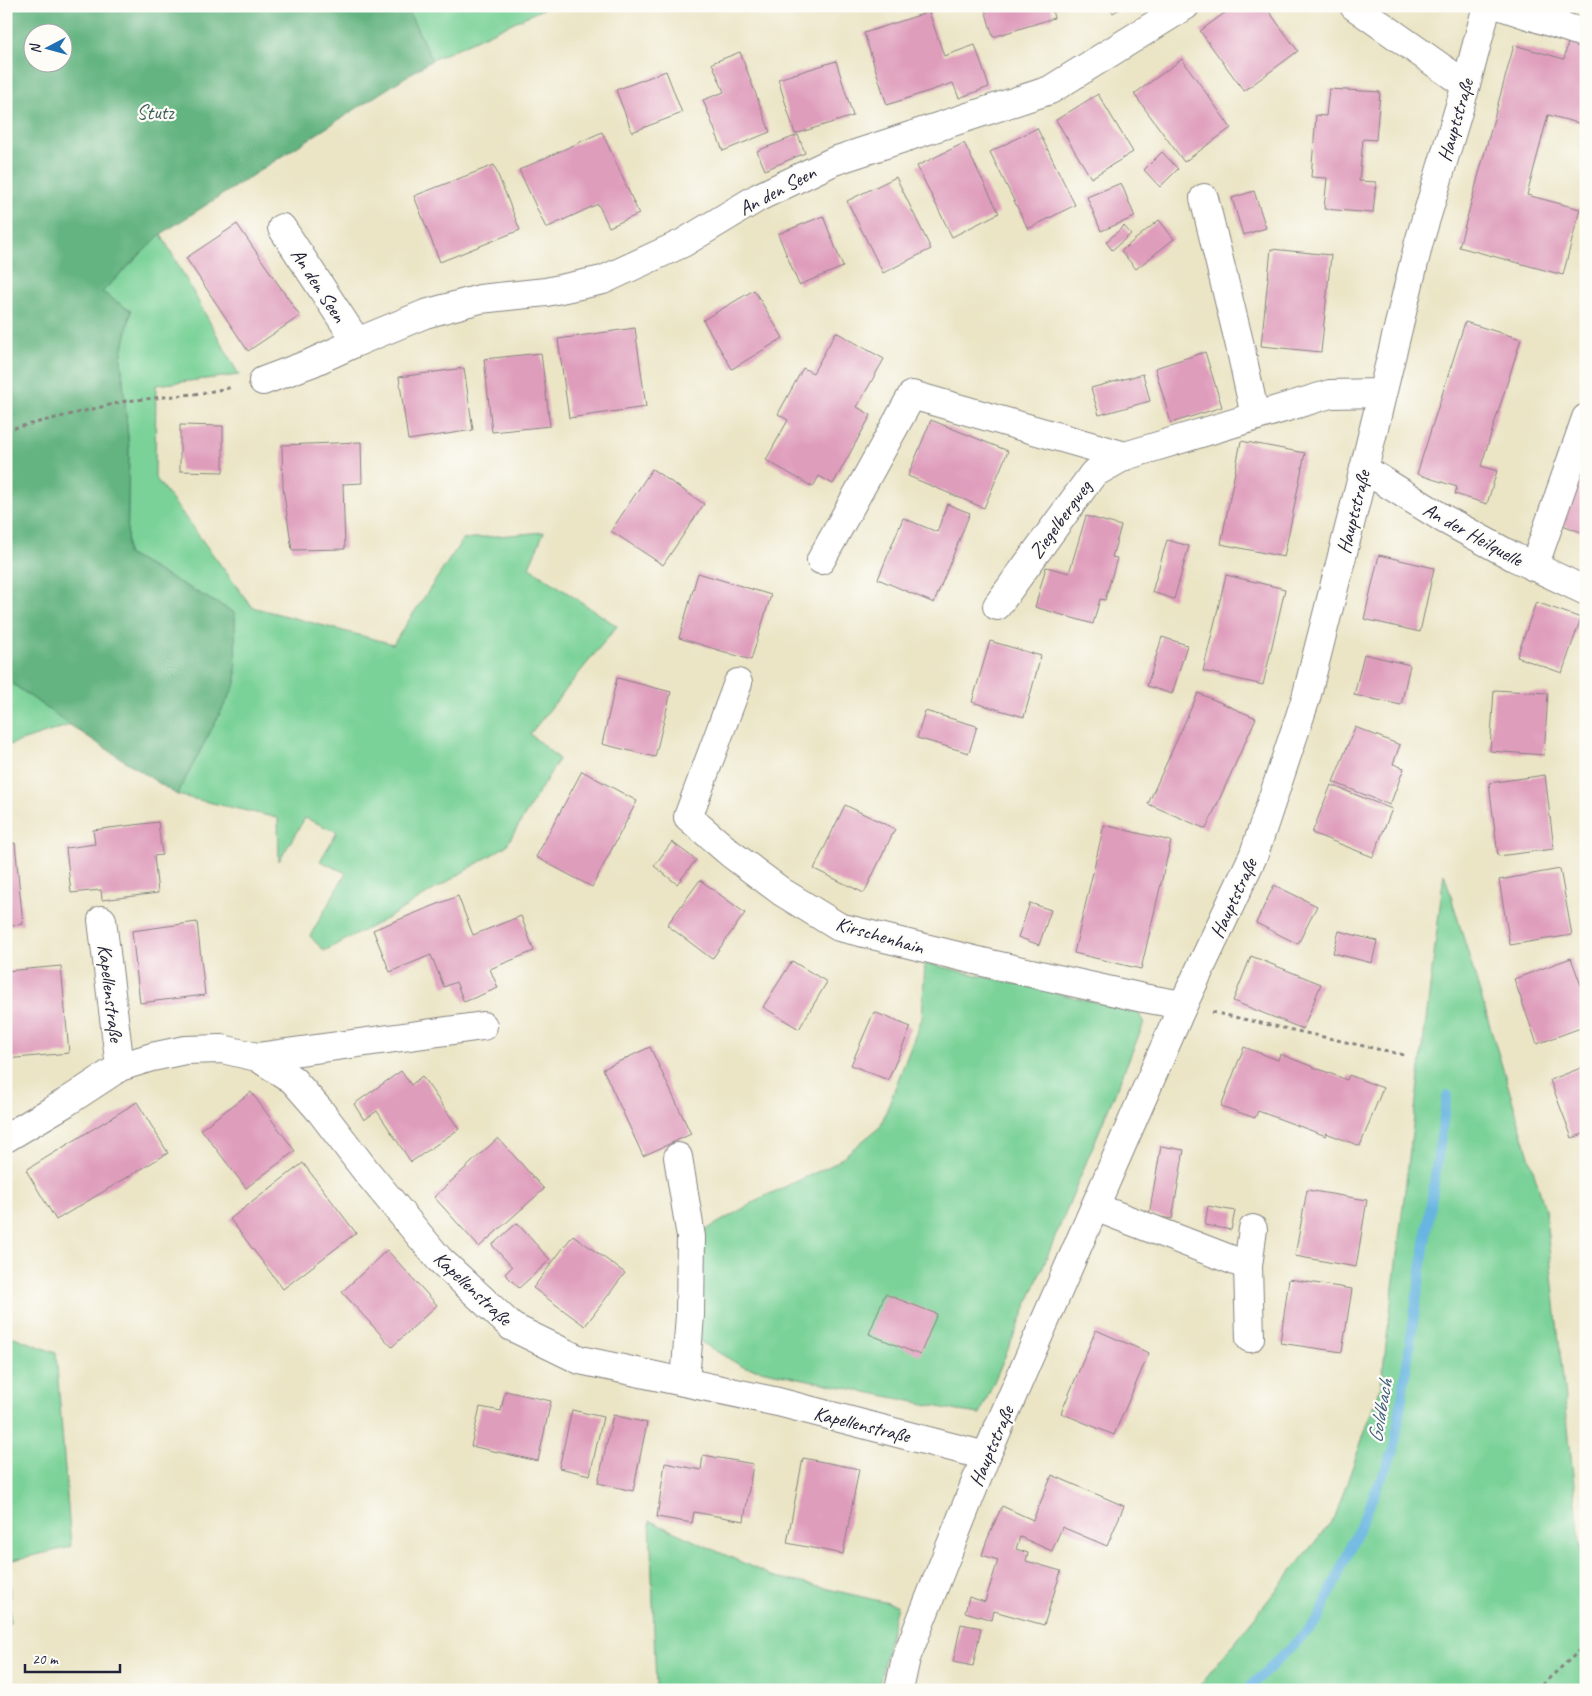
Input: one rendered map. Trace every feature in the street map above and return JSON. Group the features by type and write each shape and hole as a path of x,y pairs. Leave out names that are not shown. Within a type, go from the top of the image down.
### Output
{"street":[{"name":"An den Seen","path":"263,381 311,363 425,314 480,299 546,292 603,280 683,243 759,197 834,161 1050,90 1185,6"},
{"path":"1354,6 1466,86"},
{"name":"Hauptstraße","path":"899,1690 906,1658 986,1456 1183,1005 1257,845 1306,698 1419,242 1466,86 1487,6"},
{"path":"1501,6 1586,34"},
{"path":"1204,198 1238,336 1255,416"},
{"name":"An den Seen","path":"282,228 357,342"},
{"name":"Ziegelbergweg","path":"997,606 1093,474 1124,456 1330,394 1382,393"},
{"path":"821,560 912,395 1124,456"},
{"path":"1534,567 1586,418"},
{"name":"An der Heilquelle","path":"1364,470 1444,519 1514,558 1586,591"},
{"name":"Kirschenhain","path":"738,684 688,817 782,892 839,927 991,964 1143,998 1183,1005"},
{"name":"Kapellenstraße","path":"102,920 120,1067"},
{"path":"257,1057 483,1026"},
{"name":"Kapellenstraße","path":"6,1138 120,1067 184,1050 222,1049 257,1057 293,1080 321,1112 366,1172 438,1259 512,1327 580,1360 778,1402 986,1456"},
{"path":"678,1157 691,1237 690,1315 685,1382"},
{"path":"1095,1207 1248,1266"},
{"path":"1250,1338 1248,1266 1252,1229"}],"path":[{"path":"6,430 126,402 203,393 263,381"},
{"path":"1183,1005 1404,1055"},
{"path":"1536,1690 1586,1645"}],"green space":[{"name":"Stutz","path":"6,6 406,6 432,60 161,234 102,292 131,311 121,358 129,449 127,554 235,613 236,683 177,795 70,725 6,679"},
{"path":"406,6 549,6 432,60"},
{"path":"161,234 239,375 156,385 155,477 252,607 393,644 463,539 544,532 529,567 617,626 530,734 559,759 506,846 386,919 324,951 310,936 346,873 320,861 337,832 305,818 279,861 278,818 177,795 236,683 235,613 127,554 129,449 121,358 131,311 102,292"},
{"path":"6,679 70,725 6,746"},
{"path":"1444,873 1545,1209 1581,1551 1586,1550 1586,1690 1196,1690 1335,1517 1381,1385"},
{"path":"925,963 1138,1012 1144,1023 980,1414 741,1366 696,1339 697,1235 763,1197 834,1164 880,1127 922,1018"},
{"path":"6,1334 56,1353 71,1547 9,1561 10,1623 6,1623"},
{"path":"650,1521 772,1576 897,1605 878,1690 626,1690 656,1687"}],"building":[{"path":"984,6 1051,6 1054,18 993,37"},
{"path":"1108,6 1124,6 1113,13"},
{"path":"1234,6 1265,6 1298,51 1244,91 1200,31"},
{"path":"929,12 944,56 975,45 989,87 959,98 953,83 887,105 864,33"},
{"path":"1568,42 1586,47 1586,125 1548,115 1527,195 1580,209 1563,275 1459,247 1514,45 1564,59"},
{"path":"740,52 770,132 723,151 703,100 724,92 712,63"},
{"path":"1182,59 1231,128 1184,162 1134,94"},
{"path":"836,61 853,116 795,134 778,79"},
{"path":"666,71 682,113 632,132 616,90"},
{"path":"1329,89 1380,92 1376,140 1363,139 1359,181 1376,182 1373,213 1324,209 1327,178 1311,177 1316,115 1326,116"},
{"path":"1098,94 1133,152 1091,178 1056,120"},
{"path":"1037,128 1075,205 1028,229 990,152"},
{"path":"602,132 639,214 609,227 598,204 546,228 519,170"},
{"path":"798,135 805,153 765,170 757,151"},
{"path":"964,143 999,213 952,237 917,166"},
{"path":"1162,152 1178,169 1160,187 1144,170"},
{"path":"494,165 520,230 440,262 414,196"},
{"path":"896,177 931,249 883,273 847,201"},
{"path":"1121,183 1135,217 1101,231 1087,197"},
{"path":"1254,191 1266,228 1243,235 1232,198"},
{"path":"823,216 843,267 799,285 778,234"},
{"path":"1159,220 1174,239 1136,269 1121,251"},
{"path":"237,224 300,316 248,351 186,258"},
{"path":"1124,226 1131,234 1112,250 1106,242"},
{"path":"1271,249 1331,255 1321,352 1261,346"},
{"path":"754,290 783,338 732,369 703,320"},
{"path":"1465,322 1521,339 1481,466 1497,471 1487,504 1455,494 1457,487 1417,474"},
{"path":"635,328 646,407 569,418 558,339"},
{"path":"836,332 884,359 857,407 871,415 833,484 819,476 813,487 766,460 788,420 778,414 803,368 813,373"},
{"path":"1205,352 1222,407 1171,423 1155,368"},
{"path":"541,353 550,426 492,432 484,359"},
{"path":"464,368 473,430 408,440 399,377"},
{"path":"1143,374 1150,401 1099,415 1091,388"},
{"path":"931,420 1008,451 984,508 908,476"},
{"path":"180,425 223,426 223,472 180,471"},
{"path":"1241,441 1305,453 1284,557 1221,544"},
{"path":"361,442 362,483 343,484 345,549 292,550 283,487 282,445"},
{"path":"1586,457 1586,534 1560,524"},
{"path":"652,469 704,504 663,565 611,531"},
{"path":"947,504 970,513 934,603 878,579 903,518 937,532"},
{"path":"1086,516 1121,526 1112,557 1117,558 1105,600 1100,599 1093,624 1035,607 1046,567 1069,573"},
{"path":"1167,540 1189,546 1174,599 1152,592"},
{"path":"1379,555 1434,568 1420,632 1364,619"},
{"path":"698,573 771,595 751,660 679,638"},
{"path":"1226,575 1285,589 1263,685 1203,671"},
{"path":"1536,602 1581,618 1562,673 1517,657"},
{"path":"1162,637 1187,645 1172,694 1147,686"},
{"path":"990,641 1041,656 1024,717 972,702"},
{"path":"1364,654 1410,665 1401,705 1354,695"},
{"path":"617,678 671,692 655,757 602,744"},
{"path":"1494,690 1548,693 1544,755 1490,751"},
{"path":"1198,693 1256,718 1206,829 1148,804"},
{"path":"925,711 977,726 969,753 917,738"},
{"path":"1355,727 1400,745 1393,764 1404,768 1390,805 1333,782"},
{"path":"582,771 637,801 592,887 536,857"},
{"path":"1545,775 1554,849 1498,856 1489,783"},
{"path":"1331,785 1392,809 1373,857 1312,833"},
{"path":"845,805 895,829 864,893 814,869"},
{"path":"158,822 162,855 154,856 158,893 102,900 101,890 71,893 66,848 95,844 93,830"},
{"path":"1104,825 1171,841 1141,969 1074,953"},
{"path":"672,842 696,860 677,884 654,866"},
{"path":"15,843 23,924 6,926 6,844"},
{"path":"1560,869 1572,935 1510,945 1499,880"},
{"path":"700,880 745,913 712,959 667,925"},
{"path":"1274,885 1317,906 1298,944 1256,923"},
{"path":"458,896 473,935 521,916 534,951 490,969 498,988 464,1002 456,982 444,987 431,955 390,972 373,930"},
{"path":"1030,903 1051,910 1039,945 1018,937"},
{"path":"197,922 205,995 140,1003 132,931"},
{"path":"1339,931 1377,941 1372,963 1333,953"},
{"path":"1251,956 1321,984 1303,1029 1233,1001"},
{"path":"1571,958 1586,999 1586,1026 1537,1044 1514,979"},
{"path":"792,961 827,982 799,1029 763,1007"},
{"path":"61,966 69,1053 6,1059 6,971"},
{"path":"874,1012 911,1027 888,1080 851,1065"},
{"path":"650,1047 691,1134 643,1156 603,1069"},
{"path":"1244,1047 1278,1060 1280,1054 1347,1080 1349,1075 1383,1088 1360,1146 1326,1133 1326,1136 1258,1111 1255,1118 1221,1106"},
{"path":"1586,1066 1586,1133 1572,1138 1550,1080"},
{"path":"401,1071 411,1085 422,1076 459,1129 411,1162 377,1111 364,1120 354,1104"},
{"path":"251,1092 295,1151 246,1188 201,1129"},
{"path":"137,1102 168,1153 56,1220 26,1170"},
{"path":"498,1138 544,1189 479,1247 434,1197"},
{"path":"1161,1146 1184,1150 1172,1219 1149,1215"},
{"path":"303,1163 356,1233 283,1289 230,1219"},
{"path":"1307,1190 1367,1200 1356,1267 1295,1256"},
{"path":"1208,1206 1235,1211 1231,1230 1205,1225"},
{"path":"517,1223 550,1260 519,1288 505,1274 512,1267 492,1245"},
{"path":"573,1235 625,1273 585,1326 533,1288"},
{"path":"387,1250 437,1305 392,1347 342,1292"},
{"path":"1289,1279 1352,1289 1342,1352 1280,1343"},
{"path":"885,1294 937,1314 920,1355 869,1334"},
{"path":"1096,1330 1149,1353 1114,1435 1061,1413"},
{"path":"505,1391 551,1401 538,1461 471,1446 480,1407 501,1411"},
{"path":"572,1410 603,1417 590,1475 559,1468"},
{"path":"613,1415 647,1423 633,1491 598,1483"},
{"path":"703,1455 753,1464 744,1521 694,1512 692,1523 657,1517 665,1463 701,1470"},
{"path":"803,1458 859,1469 843,1554 787,1543"},
{"path":"1052,1475 1124,1506 1107,1546 1062,1527 1052,1551 1020,1537 1016,1549 1028,1553 1026,1561 1061,1571 1044,1625 994,1611 992,1620 965,1612 969,1597 985,1602 998,1560 982,1555 1002,1506 1033,1520"},
{"path":"961,1624 981,1628 973,1666 953,1662"}],"waterway":[{"name":"Goldbach","path":"1247,1690 1317,1622 1394,1450 1447,1096"}]}
